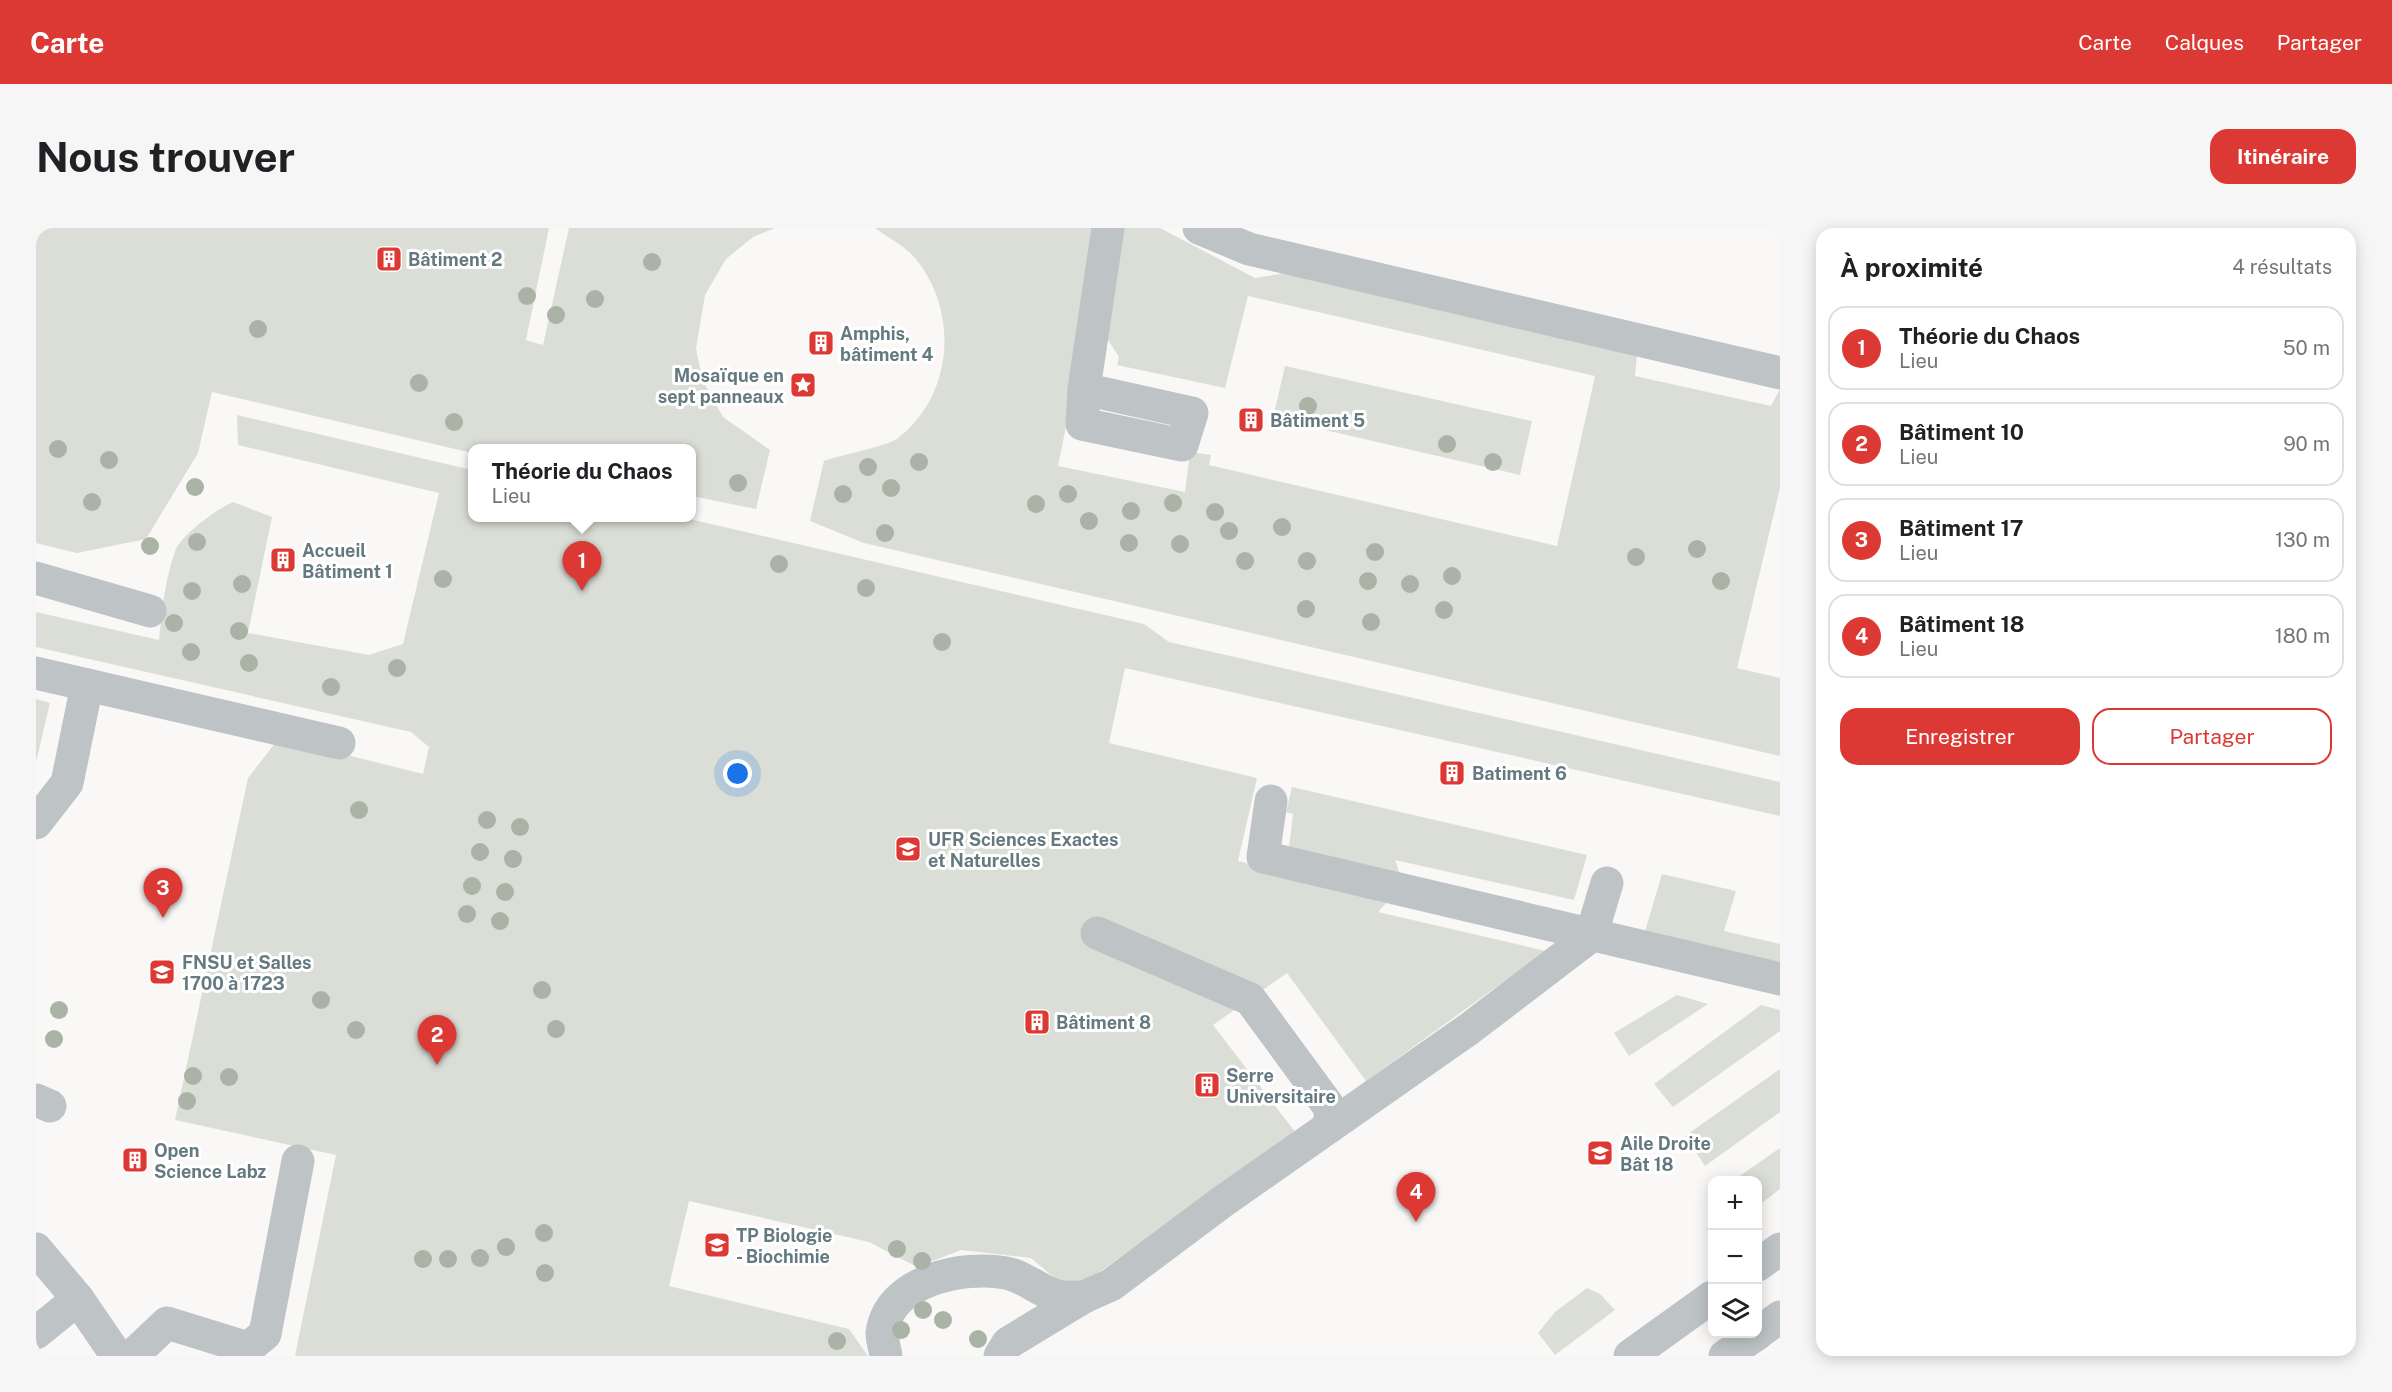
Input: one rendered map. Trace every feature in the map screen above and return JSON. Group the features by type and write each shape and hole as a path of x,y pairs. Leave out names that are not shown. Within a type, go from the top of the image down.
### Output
{"street":[{"path":"1084,389 1108,228"},
{"path":"1199,228 1260,252 1780,373"},
{"path":"36,578 150,611"},
{"path":"36,673 339,743"},
{"path":"36,823 67,783 87,685"},
{"path":"1271,801 1263,857 1780,979"},
{"path":"1000,1356 1008,1343 1084,1297 1111,1285 1330,1126 1469,1029 1591,936 1607,883"},
{"path":"1096,933 1250,999 1330,1108 1330,1126"},
{"path":"132,1356 167,1323 248,1352 265,1334 298,1161"},
{"path":"36,1249 78,1299 117,1356"},
{"path":"1762,1262 1780,1249"},
{"path":"886,1356 882,1334 887,1320 898,1300 922,1283 970,1271 1008,1273 1058,1297 1084,1297"},
{"path":"36,1333 78,1299"},
{"path":"1630,1356 1708,1301"},
{"path":"1762,1330 1780,1317"},
{"path":"1725,1356 1750,1338"}],"shaded area":[{"path":"36,228 549,228 526,340 543,345 569,228 775,228 753,237 726,259 705,295 696,349 703,381 723,417 770,450 756,509 696,497 696,444 468,444 468,452 212,392 198,453 146,539 77,553 36,543"},
{"path":"875,228 1097,228 1080,357 1058,466 1185,492 1190,452 1211,455 1209,465 1557,546 1595,376 1248,296 1225,388 1117,365 1119,357 1101,329 1121,228 1160,228 1255,278 1285,273 1637,355 1635,376 1771,406 1780,389 1780,488 1737,668 1780,678 1780,756 864,543 810,521 824,461 885,444 898,438 917,420 940,376 944,352 944,327 939,302 929,279 911,254"},
{"path":"1285,366 1532,421 1520,475 1273,418"},
{"path":"237,415 468,469 468,522 696,521 1144,624 1169,642 1780,782 1780,816 1125,668 1109,743 1257,778 1238,861 1391,898 1378,912 1546,951 1366,1081 1287,973 1213,1025 1296,1133 1071,1292 1031,1258 961,1250 917,1267 869,1242 689,1201 669,1286 849,1329 868,1356 295,1356 336,1155 175,1120 248,778 279,738 423,774 429,747 411,732 36,647 36,612 159,640 167,582 176,549 186,536 202,522 233,502 272,517 248,633 369,655 403,644 439,493 238,445"},
{"path":"36,699 50,703 36,762"},
{"path":"1292,787 1587,855 1574,900 1395,860 1403,883 1288,856 1293,814 1286,812"},
{"path":"1662,874 1736,891 1724,931 1780,944 1780,971 1643,938"},
{"path":"1677,995 1708,1004 1629,1056 1614,1033"},
{"path":"1761,1005 1780,1010 1780,1031 1673,1107 1654,1084"},
{"path":"1780,1069 1780,1112 1705,1166 1685,1136"},
{"path":"1780,1148 1780,1189 1762,1203 1762,1176 1740,1176"},
{"path":"1587,1288 1600,1294 1615,1310 1555,1355 1538,1333 1555,1312"}],"place":[{"name":"Bâtiment 2","path":"389,259"},
{"name":"Amphis, bâtiment 4","path":"821,343"},
{"name":"Mosaïque en sept panneaux","path":"803,385"},
{"name":"Bâtiment 5","path":"1251,420"},
{"name":"Accueil Bâtiment 1","path":"283,560"},
{"name":"Théorie du Chaos","path":"582,591"},
{"name":"Batiment 6","path":"1452,773"},
{"name":"UFR Sciences Exactes et Naturelles","path":"908,849"},
{"name":"Bâtiment 17","path":"163,918"},
{"name":"FNSU et Salles 1700 à 1723","path":"162,972"},
{"name":"Bâtiment 8","path":"1037,1022"},
{"name":"Bâtiment 10","path":"437,1065"},
{"name":"Serre Universitaire","path":"1207,1085"},
{"name":"Aile Droite Bât 18","path":"1600,1153"},
{"name":"Open Science Labz","path":"135,1160"},
{"name":"Bâtiment 18","path":"1416,1222"},
{"name":"TP Biologie - Biochimie","path":"717,1245"}]}
